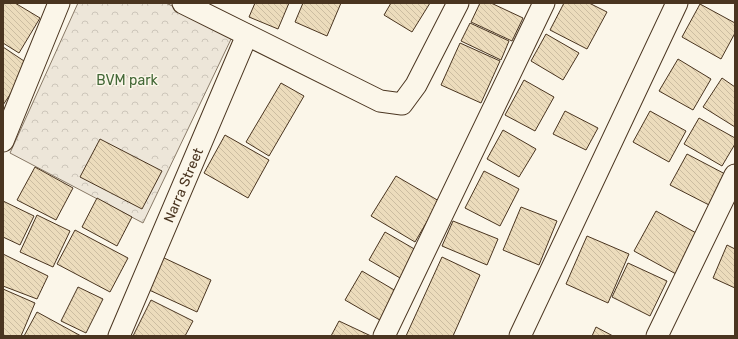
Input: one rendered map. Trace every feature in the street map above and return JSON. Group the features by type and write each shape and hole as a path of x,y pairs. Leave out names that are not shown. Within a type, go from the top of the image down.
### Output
{"street":[{"path":"3,140 59,3"},
{"path":"183,3 380,101 402,104 416,85 458,3"},
{"path":"384,336 544,3"},
{"path":"520,336 677,3"},
{"name":"Narra Street","path":"119,336 247,35"},
{"path":"657,336 735,175"}],"green space":[{"name":"BVM park","path":"78,3 166,3 233,35 143,223 10,153"}],"building":[{"path":"3,3 15,3 40,18 19,53 3,43"},
{"path":"255,3 289,3 278,29 249,17"},
{"path":"303,3 341,3 327,36 295,22"},
{"path":"391,3 430,3 412,32 384,15"},
{"path":"480,3 491,3 523,18 512,41 471,22"},
{"path":"564,3 589,3 607,12 587,49 550,30"},
{"path":"700,4 735,23 735,33 721,59 682,37"},
{"path":"470,23 509,41 501,60 461,41"},
{"path":"546,34 579,53 563,80 531,61"},
{"path":"460,43 500,61 481,103 441,85"},
{"path":"3,47 30,65 3,105"},
{"path":"678,59 711,79 693,110 659,91"},
{"path":"722,78 735,87 735,127 703,107"},
{"path":"524,80 554,97 535,131 505,115"},
{"path":"281,83 304,96 269,156 246,142"},
{"path":"565,111 598,128 586,150 553,134"},
{"path":"650,111 686,131 669,162 633,142"},
{"path":"699,118 735,138 735,144 722,166 684,144"},
{"path":"503,130 536,149 519,177 487,159"},
{"path":"225,135 269,160 248,198 204,173"},
{"path":"100,139 162,171 142,209 80,177"},
{"path":"687,154 727,175 711,206 670,185"},
{"path":"35,167 73,188 56,220 17,200"},
{"path":"484,171 519,189 500,226 465,208"},
{"path":"396,176 439,201 415,242 371,216"},
{"path":"97,198 132,217 117,246 82,227"},
{"path":"3,201 34,216 20,245 3,237"},
{"path":"521,207 557,221 539,265 503,250"},
{"path":"656,211 698,234 676,274 634,251"},
{"path":"37,215 70,231 53,267 20,252"},
{"path":"453,221 498,239 487,265 442,246"},
{"path":"75,230 128,258 110,292 57,264"},
{"path":"385,232 423,254 407,282 369,260"},
{"path":"587,236 629,254 608,303 566,284"},
{"path":"727,245 735,249 735,288 713,278"},
{"path":"3,254 48,276 37,299 3,286"},
{"path":"162,257 211,280 197,312 147,289"},
{"path":"442,257 480,275 453,336 406,336"},
{"path":"628,263 667,281 650,316 612,297"},
{"path":"362,271 401,294 385,323 345,300"},
{"path":"78,287 103,299 86,333 61,321"},
{"path":"3,289 35,303 21,336 3,336"},
{"path":"151,300 193,321 185,336 133,336"},
{"path":"37,312 81,336 24,336"},
{"path":"339,321 371,336 331,336"},
{"path":"596,327 613,336 592,336"}]}
